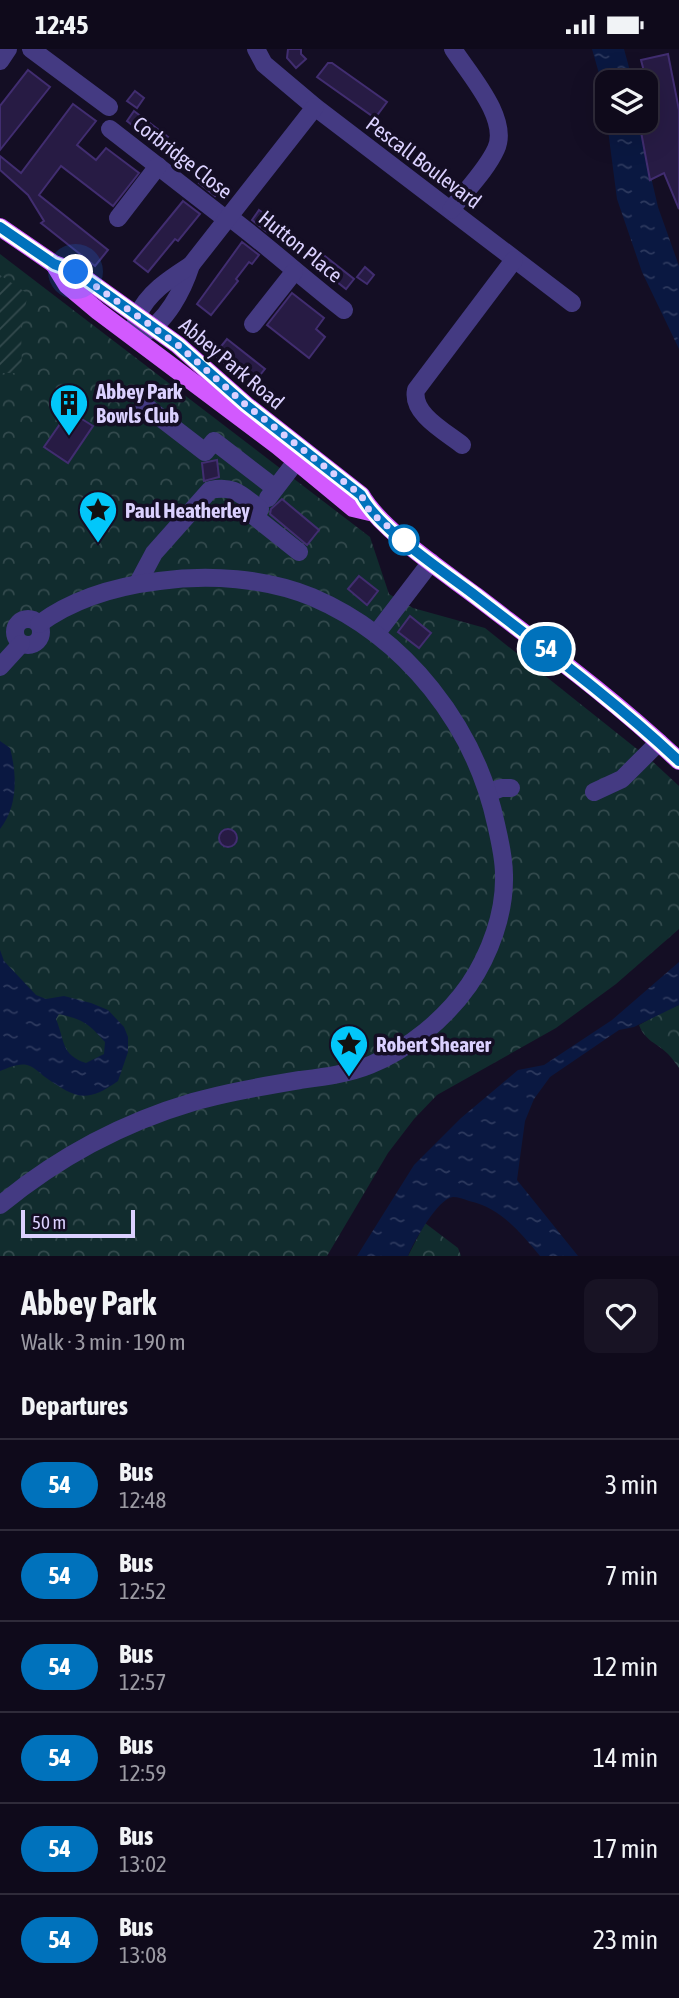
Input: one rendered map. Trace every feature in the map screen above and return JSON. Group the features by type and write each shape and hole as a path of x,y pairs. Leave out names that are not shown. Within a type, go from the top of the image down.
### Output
{"main road":[{"name":"Abbey Park Road","path":"0,227 54,264 76,272 178,345 300,456"},
{"name":"Abbey Park Road","path":"54,264 66,285 134,337 300,456 361,495 370,512 552,654 679,761"}],"street":[{"path":"0,61 8,49"},
{"path":"31,49 109,107"},
{"name":"Pescall Boulevard","path":"256,49 264,64 315,107 572,303"},
{"path":"451,210 496,150 499,130 494,112 453,49"},
{"path":"134,337 155,328 184,285 191,265 315,107"},
{"name":"Corbridge Close","path":"110,129 228,219"},
{"path":"118,218 158,166"},
{"name":"Hutton Place","path":"228,219 285,260 294,272 344,310"},
{"path":"462,445 420,410 415,400 416,390 514,260"},
{"path":"134,337 137,315 163,282 191,265"},
{"path":"253,324 294,272"},
{"path":"144,405 205,452 214,441 275,488"},
{"path":"299,552 255,517 300,456"},
{"path":"138,583 154,553 210,490 223,487 234,489 260,509"},
{"path":"376,633 431,562"},
{"path":"0,667 21,644 16,637 17,625 27,619 38,624 51,614 138,583 178,578 248,581 312,597 376,633 403,657 451,715 488,793 501,847 504,876 497,924 480,967 436,1023 401,1049 368,1066 194,1102 146,1118 89,1143 0,1205"},
{"path":"594,792 622,779 659,742"},
{"path":"488,793 500,788 510,788"}],"green space":[{"path":"0,254 370,537 389,594 413,608 485,628 652,761 679,786 679,929 616,984 556,1028 437,1095 388,1153 327,1256 0,1256"},
{"path":"0,275 28,294 21,326 22,373 0,373"},
{"path":"679,1005 679,1068 668,1054 645,1035 639,1025"},
{"path":"425,1223 458,1248 461,1256 408,1256"}],"water":[{"path":"592,49 624,49 630,70 598,70"},
{"path":"608,133 641,133 658,207 679,266 679,349 642,272 617,199"},
{"path":"0,741 10,748 15,779 10,810 0,829"},
{"path":"0,950 4,961 36,995 46,999 64,996 108,1010 124,1027 128,1037 128,1052 118,1081 97,1093 73,1094 27,1065 17,1065 0,1071","holes":["59,1014 90,1026 105,1042 104,1054 86,1063 72,1056 65,1046 56,1019"]},
{"path":"679,962 679,1005 634,1027 619,1030 550,1077 534,1099 525,1121 517,1180 578,1256 540,1256 517,1229 500,1215 480,1204 453,1197 447,1199 433,1213 408,1256 357,1256 414,1165 461,1118 518,1070 544,1065 612,1020"}],"building":[{"path":"288,49 301,49 301,54 306,59 296,68 287,58"},
{"path":"668,54 679,110 679,209 664,173 650,180 641,133 658,133 658,70 644,70 641,60"},
{"path":"328,63 332,63 387,102 375,118 317,77"},
{"path":"28,70 50,87 0,150 0,106"},
{"path":"135,91 144,98 137,108 127,101"},
{"path":"73,104 96,121 77,145 96,160 106,148 139,173 113,206 61,166 39,195 108,250 95,266 41,223 44,221 28,195 0,170 0,156 21,173"},
{"path":"134,111 168,137 160,147 127,121"},
{"path":"206,173 223,186 215,196 199,183"},
{"path":"183,201 200,214 148,272 134,261"},
{"path":"259,210 276,222 268,233 252,220"},
{"path":"242,242 259,255 252,264 249,262 236,279 238,281 211,315 197,304"},
{"path":"321,253 354,279 346,289 313,263"},
{"path":"365,267 374,275 367,284 357,277"},
{"path":"292,293 324,318 316,329 325,337 309,358 267,325"},
{"path":"227,339 265,369 252,385 214,355"},
{"name":"Abbey Park Bowls Club","path":"69,411 93,426 68,463 44,447"},
{"path":"217,460 219,477 204,481 202,463"},
{"path":"282,499 319,530 307,545 270,514 271,509"},
{"path":"359,576 378,591 367,605 348,589"},
{"path":"410,616 431,633 419,648 398,632"},
{"path":"228,829 236,834 237,838 232,846 228,847 220,842 219,838 224,830"}],"bus line":[{"name":"54","path":"0,227 54,264 76,272 178,345 246,405 361,495 370,512 552,654 679,761"}],"place":[{"name":"Abbey Park Bowls Club","path":"69,437"},
{"name":"Paul Heatherley","path":"98,544"},
{"name":"Robert Shearer","path":"349,1078"}],"route":[{"path":"76,272 178,345 246,405 361,495 370,512 411,545 404,540"}]}
